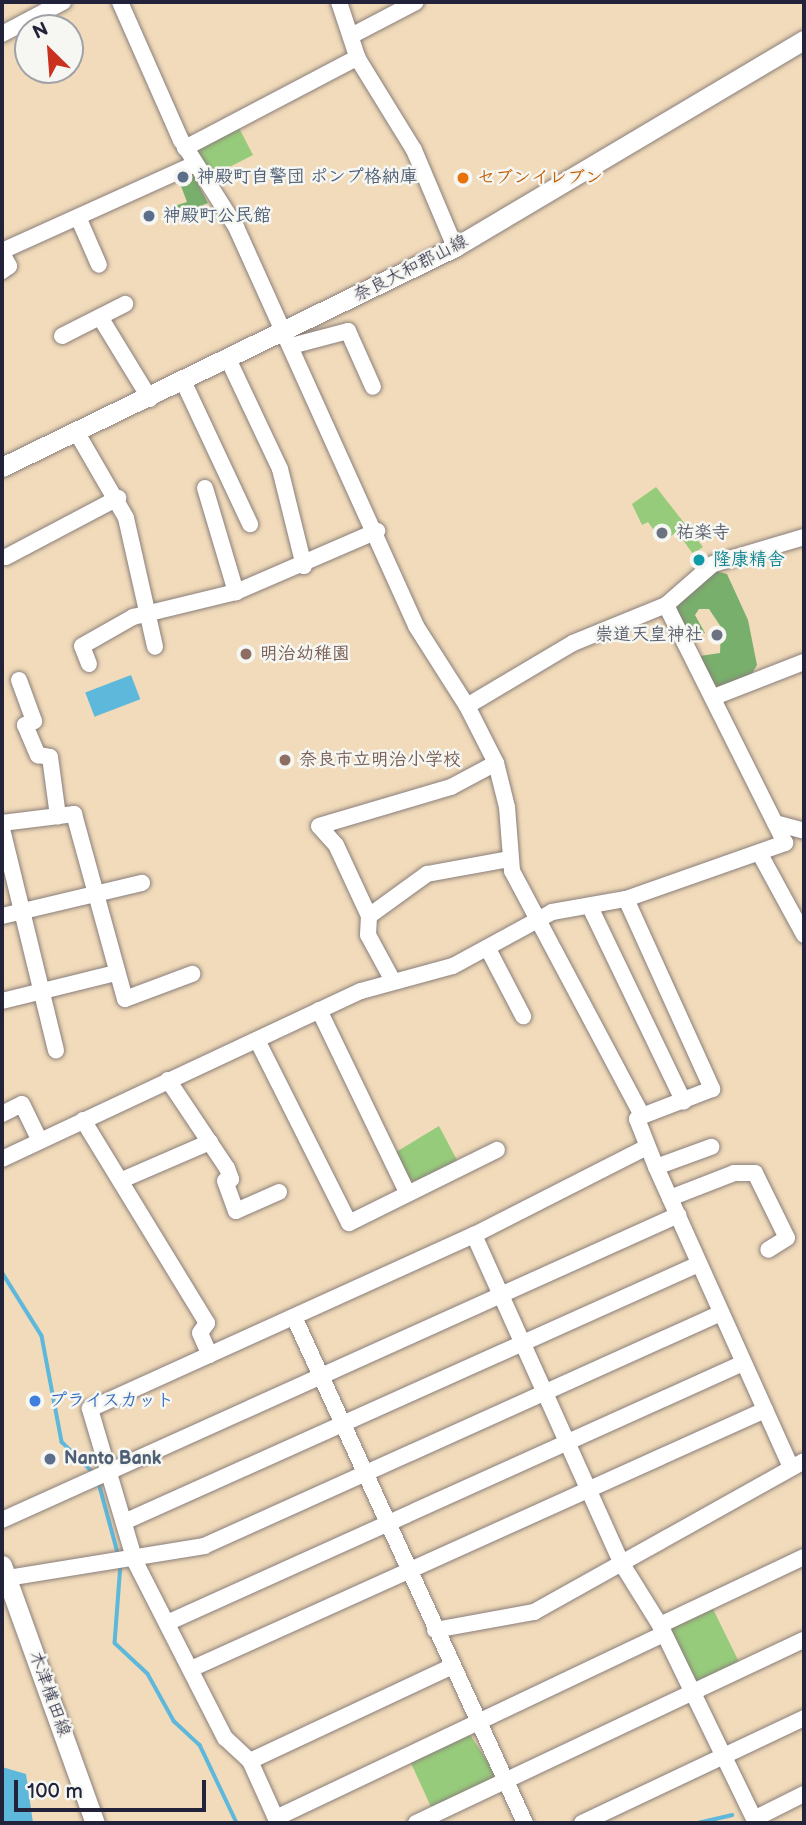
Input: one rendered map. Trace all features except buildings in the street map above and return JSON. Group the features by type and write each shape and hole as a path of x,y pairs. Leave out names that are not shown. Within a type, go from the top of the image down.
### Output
{"main road":[{"name":"奈良大和郡山線","path":"2,467 229,360 286,340 455,247 804,40"},
{"name":"木津横田線","path":"6,1585 95,1823"}],"street":[{"path":"2,34 63,2"},
{"path":"120,2 185,148 236,227 286,340 377,531 416,626 467,706 496,763 508,807 509,859 642,1116 647,1147 743,1363 765,1410 799,1468 534,1612 435,1630"},
{"path":"339,2 358,57 414,150 455,247"},
{"path":"351,36 416,2"},
{"path":"185,148 358,57"},
{"path":"2,271 9,265 2,252 195,164"},
{"path":"78,217 99,265"},
{"path":"62,336 125,304"},
{"path":"100,317 150,399"},
{"path":"286,340 348,331 373,387"},
{"path":"229,360 280,469 304,566"},
{"path":"184,383 250,524"},
{"path":"78,433 118,498 149,613 155,647"},
{"path":"205,488 236,593"},
{"path":"6,557 118,498"},
{"path":"89,664 82,646 149,613 236,593 304,566 377,531"},
{"path":"467,706 573,643 666,605 713,564 804,537"},
{"path":"2,1159 319,1010 393,981 453,966 488,949 539,918 626,899 761,856 785,843 666,605"},
{"path":"714,697 804,662"},
{"path":"21,679 34,721 25,725 38,755 50,757 58,816"},
{"path":"393,981 368,935 369,916 336,845 319,826 451,787 496,763"},
{"path":"2,823 74,814 93,894 125,999 192,974"},
{"path":"775,823 804,831"},
{"path":"2,829 56,1051"},
{"path":"761,856 804,935"},
{"path":"369,916 428,874 509,859"},
{"path":"2,916 142,883"},
{"path":"626,899 712,1089 642,1116"},
{"path":"590,907 649,1018 684,1102"},
{"path":"488,949 523,1016"},
{"path":"2,1001 116,974"},
{"path":"319,1010 408,1194"},
{"path":"257,1040 349,1223 497,1150"},
{"path":"169,1080 227,1168 231,1179 225,1181 236,1211 279,1192"},
{"path":"2,1114 22,1104 40,1141"},
{"path":"83,1120 207,1323 200,1333 211,1355"},
{"path":"122,1180 210,1142"},
{"path":"647,1147 474,1236 90,1409 100,1475 124,1522 125,1562 167,1623 225,1738 250,1761 277,1821 804,1557"},
{"path":"656,1167 711,1147"},
{"path":"670,1198 734,1172 755,1173 787,1238 768,1250"},
{"path":"2,1520 678,1215"},
{"path":"474,1236 622,1564 662,1630 755,1821 804,1794"},
{"path":"124,1522 699,1264"},
{"path":"6,1585 204,1546 721,1313"},
{"path":"294,1317 524,1823"},
{"path":"167,1623 743,1363"},
{"path":"191,1669 765,1410"},
{"path":"416,1823 804,1640"},
{"path":"250,1761 451,1667"},
{"path":"582,1823 804,1718"}],"green space":[{"path":"238,126 253,155 208,178 196,154 200,145"},
{"path":"190,169 208,203 175,216 174,206 187,202 178,178"},
{"path":"656,487 703,547 693,554 677,532 662,542 648,522 642,525 632,504"},
{"name":"崇道天皇神社","path":"712,570 727,574 748,620 757,665 751,675 711,692 700,656 720,653 721,627 709,609 699,609 695,615 705,633 690,636 677,615 677,606"},
{"path":"439,1126 458,1162 418,1182 407,1179 396,1152"},
{"path":"712,1607 740,1664 701,1682 692,1680 670,1635 673,1624"},
{"path":"469,1733 495,1773 492,1781 432,1809 410,1761"}],"water":[{"path":"131,675 140,699 95,717 85,693"},
{"path":"2,1767 26,1774 33,1823 2,1823"}],"waterway":[{"path":"2,1272 42,1336 62,1442 94,1473"},
{"path":"99,1483 118,1553"},
{"path":"121,1564 115,1643 148,1674 174,1721 200,1745 237,1823"},
{"path":"698,1823 732,1815"}],"place":[{"name":"神殿町自警団 ポンプ格納庫","path":"183,177"},
{"name":"セブンイレブン","path":"463,178"},
{"name":"神殿町公民館","path":"149,216"},
{"name":"祐楽寺","path":"662,533"},
{"name":"隆康精舎","path":"699,560"},
{"name":"崇道天皇神社","path":"717,635"},
{"name":"明治幼稚園","path":"246,654"},
{"name":"奈良市立明治小学校","path":"285,760"},
{"name":"プライスカット","path":"35,1401"},
{"name":"Nanto Bank","path":"50,1459"}]}
